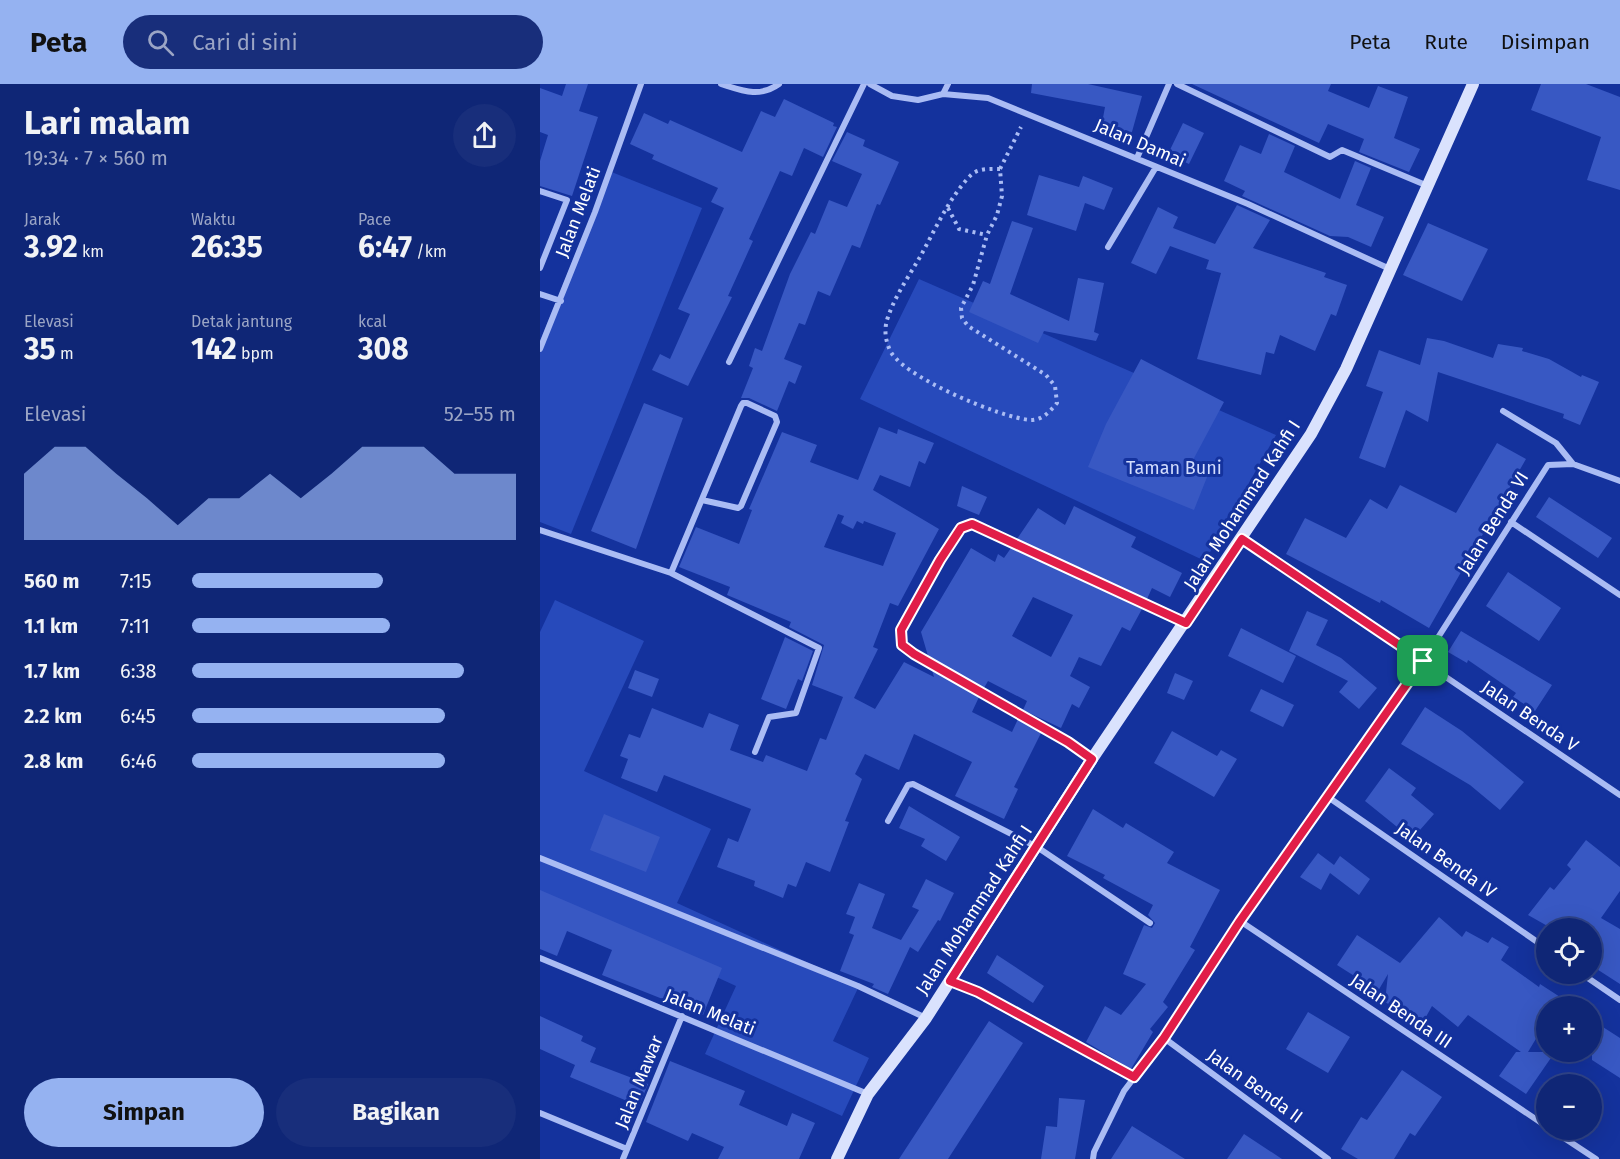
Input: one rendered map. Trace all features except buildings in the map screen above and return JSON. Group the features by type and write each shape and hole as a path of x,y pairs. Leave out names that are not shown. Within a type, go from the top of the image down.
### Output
{"main road":[{"name":"Jalan Mohammad Kahfi I","path":"837,1159 868,1095 926,1018 1092,759 1186,623 1311,434 1346,369 1473,84"}],"street":[{"name":"Jalan Melati","path":"540,349 561,301 641,84"},
{"path":"721,84 752,94 768,92 779,84"},
{"path":"729,362 864,84"},
{"name":"Jalan Damai","path":"870,84 892,96 918,100 943,94 988,98 1028,112 1248,204 1391,270"},
{"path":"943,94 948,84"},
{"path":"1137,158 1168,84"},
{"path":"1177,84 1330,157 1342,150 1428,186"},
{"path":"1108,247 1156,167"},
{"path":"540,191 567,200 540,268"},
{"path":"540,294 561,301"},
{"path":"671,573 743,403 775,416 777,422 741,506 738,508 702,500"},
{"path":"1503,411 1556,444 1573,464 1620,481"},
{"name":"Jalan Benda VI","path":"1093,1159 1094,1152 1124,1091 1164,1038 1240,921 1423,661 1548,465 1573,464"},
{"path":"1512,522 1620,595"},
{"path":"1092,759 1068,742 902,645 901,630 961,528 972,524 1186,623"},
{"path":"540,530 671,573 819,648 796,713 769,717 755,752"},
{"name":"Jalan Benda V","path":"1242,539 1620,795"},
{"path":"888,821 908,785 913,784 1037,847 1150,923"},
{"name":"Jalan Benda IV","path":"1328,797 1536,941"},
{"path":"540,858 858,986 926,1018"},
{"name":"Jalan Benda III","path":"1240,921 1536,1119"},
{"name":"Jalan Melati","path":"540,958 868,1095"},
{"path":"950,981 978,992 1134,1077"},
{"path":"1597,984 1620,1000"},
{"name":"Jalan Mawar","path":"623,1159 682,1016"},
{"name":"Jalan Benda II","path":"1164,1038 1328,1159"},
{"path":"540,1113 627,1149"},
{"path":"1567,1140 1596,1159"}],"path":[{"path":"1000,169 986,169 971,174 948,208 888,318 885,331 889,351 900,365 975,405 1000,414 1033,420 1048,414 1057,403 1055,386 1046,375 968,326 962,318 962,308 973,285 987,235 1002,196 1000,169 1028,112"},
{"path":"948,208 959,229 987,235"}],"green space":[{"path":"609,171 702,208 571,534 540,522 540,341"},
{"name":"Taman Buni","path":"919,279 1276,435 1205,561 860,399"},
{"path":"555,600 644,641 584,771 711,829 677,903 859,986 833,1041 869,1058 842,1116 705,1054 736,986 540,896 540,632"}],"route":[{"path":"972,524 1186,623 1242,539 1423,661 1240,921 1164,1038 1134,1077 978,992 950,981 1092,759 1068,742 902,645 901,630 940,560 961,528 972,524"}]}
